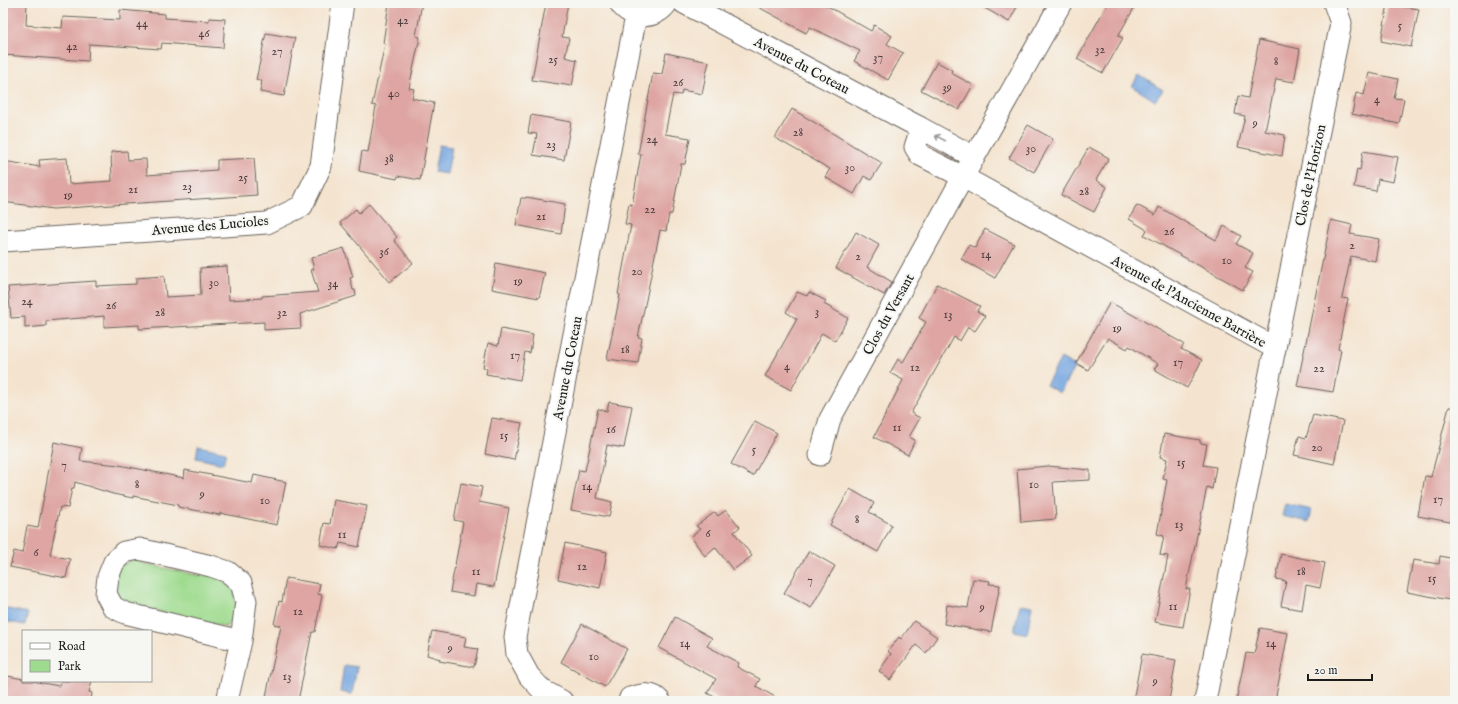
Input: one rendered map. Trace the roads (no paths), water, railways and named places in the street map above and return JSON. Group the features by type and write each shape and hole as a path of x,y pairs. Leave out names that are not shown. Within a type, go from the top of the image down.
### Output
{"street":[{"name":"Avenue des Lucioles","path":"3,241 267,223 302,206 321,166 343,3"},
{"path":"620,3 624,9 636,16 651,16 664,8 667,3"},
{"name":"Avenue du Coteau","path":"684,3 974,157"},
{"path":"919,127 919,135 915,147 920,155 963,177 1061,3"},
{"name":"Clos de l'Horizon","path":"1275,348 1341,23 1334,3"},
{"name":"Avenue du Coteau","path":"562,701 542,690 529,676 517,654 515,637 636,16"},
{"name":"Avenue de l'Ancienne Barrière","path":"963,177 1275,348 1205,701"},
{"name":"Clos du Versant","path":"820,455 830,419 963,177"},
{"path":"227,701 241,641 246,601 241,583 228,572 211,566 139,549 124,552 114,562 108,577 106,594 113,607 125,613 241,641"},
{"path":"629,701 630,698 646,693 659,699 660,701"}],"water":[{"path":"1139,75 1163,90 1155,101 1132,86"},
{"path":"439,145 452,147 447,174 434,172"},
{"path":"1061,358 1075,366 1060,393 1046,385"},
{"path":"198,446 226,452 223,464 196,458"},
{"path":"1285,504 1312,510 1309,522 1282,516"},
{"path":"1020,604 1032,606 1027,634 1014,631"},
{"path":"3,608 28,613 25,625 3,621"},
{"path":"344,665 357,667 352,694 340,692"}]}
